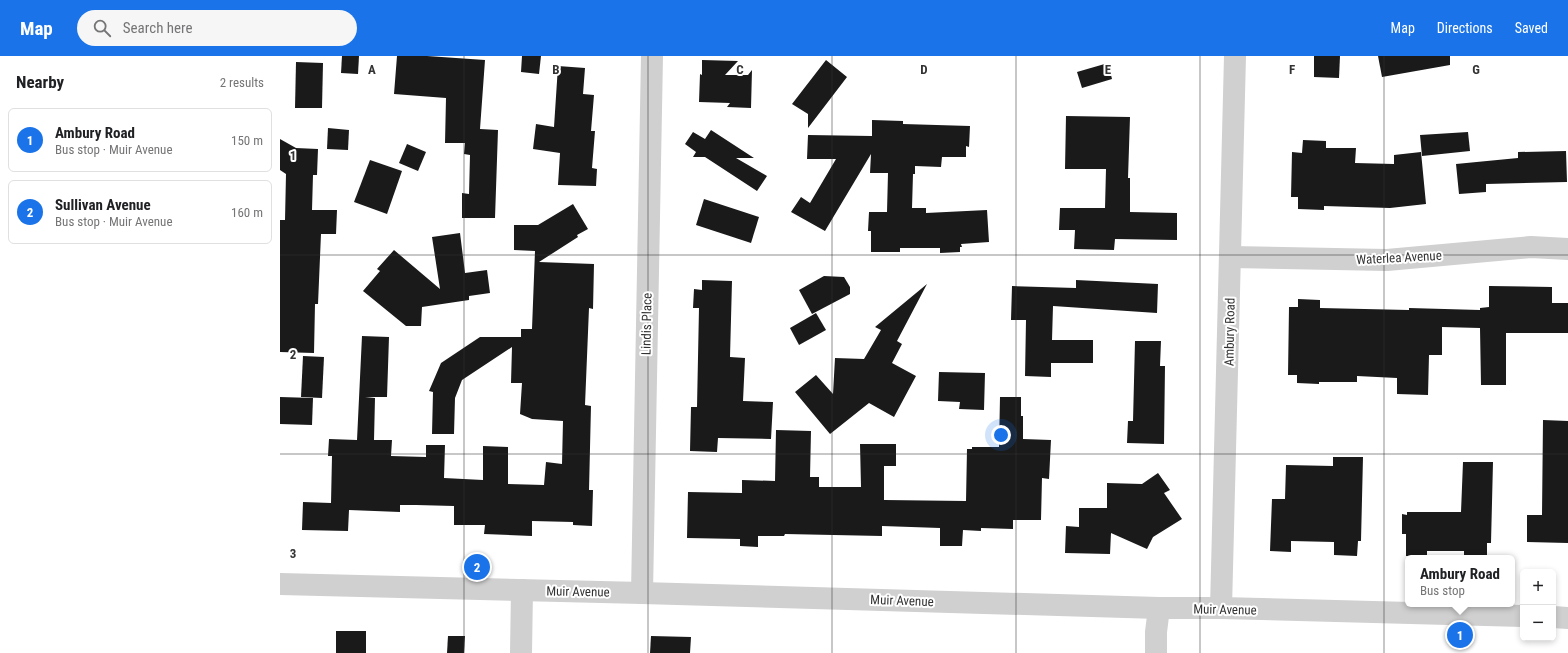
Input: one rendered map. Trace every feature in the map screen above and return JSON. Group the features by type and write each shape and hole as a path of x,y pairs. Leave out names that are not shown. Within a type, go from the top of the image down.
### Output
{"street":[{"name":"Lindis Place","path":"642,593 652,56"},
{"name":"Ambury Road","path":"1221,608 1235,56"},
{"name":"Waterlea Avenue","path":"1231,257 1387,260 1531,248 1568,248"},
{"name":"Muir Avenue","path":"280,584 1159,608 1221,608 1520,616"},
{"path":"521,653 522,590"},
{"path":"1156,653 1156,632 1159,608"},
{"path":"1556,617 1568,618"}],"building":[{"path":"342,56 359,56 358,74 341,73"},
{"path":"397,56 427,56 485,60 480,129 498,130 495,218 462,218 462,193 469,194 470,155 464,154 465,143 445,143 446,98 394,94"},
{"path":"522,56 541,56 539,74 521,72"},
{"path":"1314,56 1340,56 1339,78 1314,77"},
{"path":"1378,56 1450,56 1450,65 1382,77"},
{"path":"702,60 738,61 725,75 748,75 752,70 751,108 727,107 730,103 699,102"},
{"path":"826,60 847,77 808,128 808,114 792,104"},
{"path":"296,62 323,63 322,108 295,108"},
{"path":"1108,63 1112,79 1082,88 1077,72"},
{"path":"558,66 585,68 583,94 594,95 591,131 595,131 592,168 597,169 596,186 558,185 560,153 533,149 536,124 554,127"},
{"path":"1066,116 1130,117 1128,178 1130,178 1130,212 1177,213 1177,240 1115,239 1114,250 1074,249 1075,230 1059,230 1060,208 1105,208 1106,169 1065,169"},
{"path":"872,120 903,121 903,124 970,126 969,147 966,146 966,157 942,157 941,167 915,166 915,174 913,174 912,208 926,208 926,213 987,210 989,242 961,244 962,247 960,247 960,252 940,253 940,248 900,248 900,252 871,252 871,231 868,231 869,212 887,212 888,173 870,173 871,154 825,231 791,212 801,197 810,203 836,159 807,159 808,135 872,136"},
{"path":"328,128 349,130 348,150 327,149"},
{"path":"711,130 754,158 736,158 767,176 757,191 705,157 693,157 696,152 685,144 693,132 705,139"},
{"path":"1468,132 1470,151 1422,156 1420,135"},
{"path":"280,139 296,148 318,149 317,175 313,175 312,210 337,210 336,234 321,234 318,304 315,304 314,353 280,352 280,220 285,220 286,174 280,170"},
{"path":"1303,140 1326,141 1326,148 1356,148 1355,163 1394,164 1394,155 1421,152 1426,204 1390,208 1324,206 1324,210 1298,209 1298,197 1291,197 1292,152 1302,153"},
{"path":"407,144 426,152 418,171 399,163"},
{"path":"1566,151 1567,182 1486,184 1486,192 1459,194 1456,164 1518,158 1518,152"},
{"path":"370,160 402,171 387,214 354,202"},
{"path":"704,199 759,217 751,243 696,225"},
{"path":"573,204 588,229 539,262 594,264 593,309 589,308 585,405 591,406 589,490 593,490 592,526 573,525 573,522 532,521 532,536 484,534 485,525 454,525 454,506 400,505 400,512 349,510 348,531 302,530 303,502 331,503 332,456 328,456 329,439 357,440 362,336 389,337 387,397 365,397 375,398 374,440 392,440 391,456 426,457 426,445 445,445 444,478 483,480 483,446 508,447 508,484 544,485 546,462 562,464 563,421 532,419 520,414 522,383 511,383 512,347 462,380 455,398 454,434 432,434 433,392 429,391 441,363 480,337 521,337 521,329 532,329 535,251 514,250 514,225 538,225"},
{"path":"460,233 465,273 487,270 490,293 469,296 469,300 422,307 421,326 406,326 363,291 380,271 377,269 394,250 440,289 432,237"},
{"path":"824,276 844,277 850,287 850,294 812,314 799,290"},
{"path":"702,280 732,281 730,357 745,358 743,401 773,402 771,439 718,438 717,452 690,451 691,407 697,407 699,308 693,308 694,289 702,290"},
{"path":"1076,280 1158,284 1157,313 1053,306 1052,340 1093,340 1093,363 1051,363 1051,377 1025,376 1026,320 1011,320 1012,286 1076,288"},
{"path":"927,284 897,341 902,344 892,363 916,376 894,417 869,403 830,434 795,392 816,375 833,394 835,358 864,359 881,330 875,327"},
{"path":"1489,286 1552,287 1552,303 1568,303 1568,333 1506,333 1506,385 1481,385 1480,328 1442,327 1442,355 1429,355 1428,395 1397,394 1397,378 1357,376 1357,382 1319,382 1319,384 1297,383 1297,375 1288,375 1289,307 1298,307 1298,299 1320,300 1320,308 1480,310 1480,308 1489,307"},
{"path":"816,313 826,330 799,345 790,328"},
{"path":"1135,341 1161,341 1160,366 1165,366 1164,444 1127,443 1128,421 1133,421"},
{"path":"303,356 324,357 322,398 301,397"},
{"path":"939,372 985,373 984,410 959,409 960,402 938,401"},
{"path":"280,397 313,398 312,425 280,424"},
{"path":"1000,397 1021,397 1023,439 1051,440 1049,479 1042,478 1041,520 1013,520 1013,529 981,528 981,531 963,530 962,546 940,546 940,528 882,526 882,536 785,534 784,536 758,536 758,547 740,546 740,539 687,538 688,492 742,493 742,480 775,481 776,430 811,431 810,477 819,477 819,487 861,487 860,444 896,444 896,466 884,466 884,500 966,501 967,449 972,449 972,447 999,447"},
{"path":"1543,420 1568,421 1568,543 1527,542 1527,515 1542,515"},
{"path":"1333,457 1363,457 1361,541 1358,541 1357,556 1334,555 1334,542 1291,541 1291,552 1270,551 1272,499 1285,499 1286,465 1333,466"},
{"path":"1463,462 1493,462 1491,543 1487,543 1487,555 1464,555 1464,551 1427,551 1427,555 1406,555 1406,534 1402,534 1402,514 1407,515 1407,512 1461,512"},
{"path":"1158,473 1170,490 1164,493 1182,519 1153,537 1147,549 1111,533 1110,554 1065,553 1066,526 1079,527 1079,508 1107,508 1107,483 1142,484"},
{"path":"336,631 366,631 366,653 336,653"},
{"path":"448,636 465,636 464,653 447,653"},
{"path":"651,636 691,637 690,653 650,653"}],"place":[{"name":"Sullivan Avenue","path":"477,567"},
{"name":"Ambury Road","path":"1460,635"}]}
